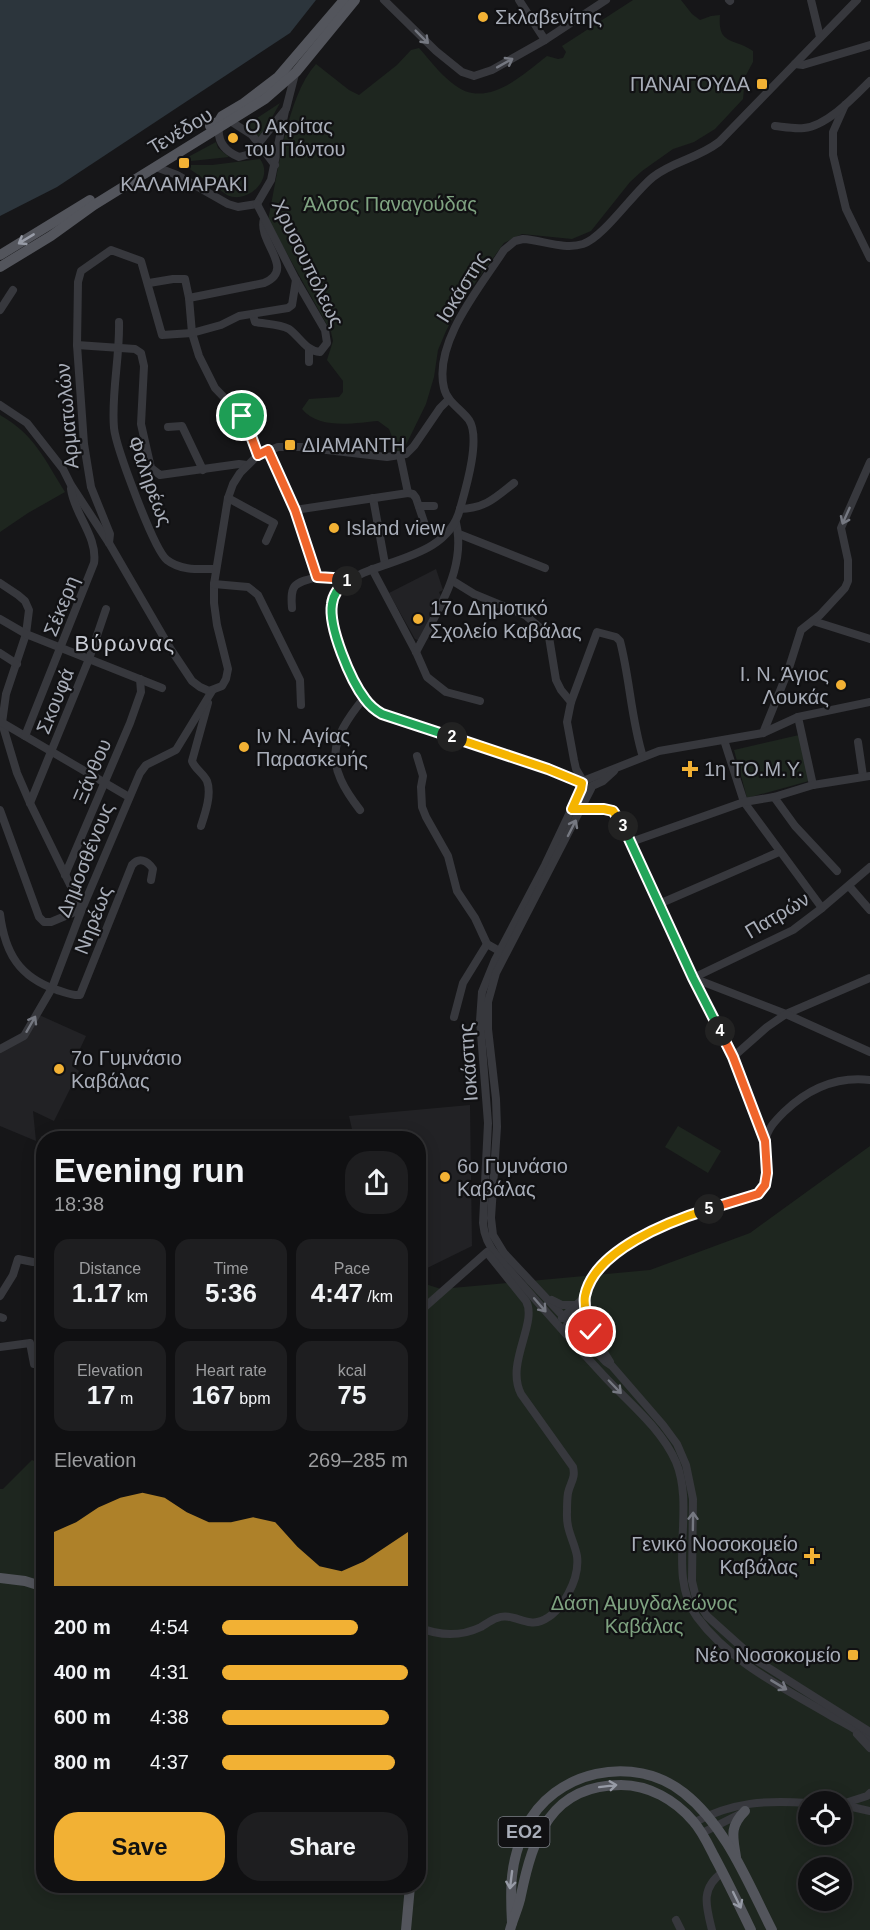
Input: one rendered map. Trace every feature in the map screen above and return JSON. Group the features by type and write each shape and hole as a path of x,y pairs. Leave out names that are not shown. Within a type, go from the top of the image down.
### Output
{"main road":[{"name":"Τενέδου","path":"0,267 51,236 94,205 223,122 278,77 344,0"},
{"name":"Τενέδου","path":"0,255 270,95 296,72 355,0"},
{"path":"0,1578 36,1584"},
{"name":"ΕΟ2","path":"511,1926 510,1881 519,1845 534,1813 563,1787 606,1772 642,1773 654,1776 676,1787 708,1815 739,1866 772,1930"},
{"name":"ΕΟ2","path":"511,1926 534,1843 556,1810 577,1794 615,1785 639,1786 662,1795 676,1804 695,1822 723,1872 751,1930"},
{"path":"739,1866 733,1839 734,1828 738,1818 745,1811"},
{"path":"406,1930 409,1893"}],"street":[{"path":"384,0 436,51 462,72 474,76 492,70 545,40 606,0"},
{"path":"519,0 545,40"},
{"path":"811,0 820,37"},
{"path":"795,64 857,0"},
{"path":"795,64 803,65 870,45"},
{"name":"Ιοκάστης","path":"449,399 443,382 444,359 450,339 504,250 515,241 523,239 575,246 593,239 631,197 653,177 670,167 701,155 719,142 795,64"},
{"name":"Χρυσουπόλεως","path":"253,315 255,322 286,328 309,349 320,352 327,343 327,337 257,204 271,180 296,72"},
{"path":"775,126 806,128 818,124 845,105 870,81"},
{"path":"845,105 834,132 833,155 846,209 870,258"},
{"path":"275,165 259,142 252,135 223,122 221,143 228,151 239,156 250,154 259,142 286,109"},
{"path":"156,167 177,175 228,204 238,207 257,204"},
{"path":"189,298 272,280 276,275 277,261 263,232 264,219"},
{"name":"Αρματωλών","path":"109,543 110,534 91,487 85,455 78,345 78,282 81,271 111,250 141,261 148,283"},
{"path":"258,455 242,416 222,397 199,357 192,333 187,282 183,278 148,283 162,335 192,333 239,316 288,308 292,304 296,280"},
{"path":"0,310 13,290"},
{"name":"Φαληρέως","path":"119,322 120,347 114,415 116,440 155,543 166,560 176,566 191,569 216,569"},
{"path":"78,345 120,347 135,349 141,353 143,357 141,424 151,468 160,475 239,464 247,465"},
{"path":"309,349 309,362"},
{"path":"301,705 300,680 258,595 248,587 214,584 228,498 233,483 258,455 268,450 287,446 367,455 400,456 410,450 431,419 449,399 469,420 474,431 473,446 456,523 432,546 349,579 334,597 332,623 353,677 364,698 372,708 382,714 548,769 582,784 589,781 592,788 615,770"},
{"path":"0,405 27,423 63,469 157,627 192,681 202,689 212,690 192,761 208,785 206,812 201,826"},
{"path":"168,427 182,426 203,470"},
{"path":"268,450 295,510 317,577"},
{"path":"400,456 408,494"},
{"path":"763,733 788,671 799,635 845,588 848,581 848,560 841,528 870,462"},
{"path":"460,509 476,508 488,503 514,483"},
{"name":"Σέκερη","path":"25,736 91,574 95,558 91,542 76,507 71,485"},
{"path":"295,510 413,494 427,531"},
{"path":"228,498 274,523 266,541"},
{"path":"373,498 385,564"},
{"path":"419,506 434,506"},
{"path":"416,652 453,581 459,534 456,523"},
{"path":"459,534 545,568"},
{"path":"372,569 427,677 446,692 480,701"},
{"path":"292,608 291,593 298,582 317,577 349,579"},
{"path":"453,581 474,594 525,615 536,623 549,637 558,686 571,702"},
{"path":"0,583 18,595 28,606 26,634 18,664 6,694 1,722 17,773 82,909 51,922 44,922 39,917 0,810"},
{"name":"Δημοσθένους","path":"0,1049 24,1036 52,988 82,909 143,768 176,750 212,690 225,684 228,669 217,625 214,584"},
{"name":"Σκουφά","path":"30,803 89,659 106,609"},
{"path":"0,619 26,634 61,649 162,688"},
{"path":"813,621 870,639"},
{"path":"582,784 576,769 567,722 571,702 596,633 616,637 620,641 627,666 636,736 643,757"},
{"path":"0,653 18,664"},
{"name":"Ξάνθου","path":"65,875 141,692 140,679"},
{"path":"360,810 342,786 336,771 336,744 353,711 364,698"},
{"path":"582,784 598,774 615,770 668,749 763,733 798,717 870,702"},
{"path":"798,717 813,785"},
{"path":"1,722 129,797"},
{"path":"724,740 744,802 822,908"},
{"path":"631,842 744,802 774,797 813,785 866,776 858,742"},
{"path":"417,756 423,776 421,787 426,817 448,856 458,891 475,918 487,944 503,953"},
{"name":"Ιοκάστης","path":"582,784 503,953 488,1002 488,1029 497,1127 491,1226 499,1246 612,1366"},
{"name":"Ιοκάστης","path":"592,788 482,992 480,1021 488,1114 483,1223 488,1249 656,1431 672,1455 684,1494 684,1583 688,1600 698,1618 720,1641 753,1669 847,1725"},
{"path":"774,797 795,826 837,871"},
{"path":"558,1325 567,1320 585,1302 603,1265 626,1246 683,1217 758,1194 766,1180 765,1141 733,1057 693,978 619,817 613,811 604,809 572,809"},
{"path":"659,904 779,852"},
{"name":"Νηρέως","path":"52,988 75,996 80,995 136,860 140,859 153,868 151,880"},
{"name":"Πατρών","path":"693,978 793,930 870,867"},
{"path":"849,885 870,910"},
{"path":"0,914 4,951 27,975 52,988"},
{"path":"454,1017 463,983 487,944"},
{"path":"693,978 786,1014 870,1052"},
{"path":"733,1057 767,1027 786,1014 870,978"},
{"path":"765,1141 771,1125 804,1095 816,1088 845,1080 870,1080"},
{"path":"426,1306 488,1249 526,1301 530,1315 520,1347 516,1383 521,1394 573,1467 574,1475 568,1495 567,1514 568,1530 577,1556 576,1568 560,1609 540,1622 502,1616 474,1630 456,1634 438,1633 426,1629"},
{"path":"0,1296 13,1275 18,1259 33,1262"},
{"path":"545,1295 562,1305 576,1305 585,1302"},
{"path":"585,1302 591,1332 612,1366 663,1425 686,1465 693,1499 693,1586 707,1616 751,1657 870,1732"},
{"path":"567,1320 576,1305"},
{"path":"0,1347 30,1343 34,1364"},
{"path":"847,1725 870,1740"},
{"path":"847,1725 870,1748"},
{"path":"852,1801 870,1793"},
{"path":"695,1822 735,1805 778,1801 798,1802"},
{"path":"852,1801 870,1801"},
{"path":"702,1833 756,1804"},
{"path":"852,1807 870,1811"},
{"path":"712,1930 706,1893 712,1881 723,1872"},
{"path":"676,1920 681,1930"}],"shaded area":[{"path":"0,0 316,0 290,33 57,187 0,216"},
{"name":"17ο Δημοτικό Σχολείο Καβάλας","path":"436,569 443,590 439,592 442,599 420,641 415,639 389,593"},
{"path":"37,1014 86,1036 72,1066 79,1071 54,1121 33,1111 36,1141 0,1126 0,1048 24,1039"},
{"name":"6ο Γυμνάσιο Καβάλας","path":"470,1105 472,1246 426,1269 426,1131 352,1131 349,1116"}],"green space":[{"name":"Άλσος Παναγούδας","path":"633,0 681,0 700,20 720,15 721,32 724,37 753,51 753,62 745,77 743,99 715,129 694,142 673,149 642,171 630,182 591,231 572,239 522,234 504,243 460,304 446,331 438,350 434,377 426,404 404,449 398,452 389,429 378,421 338,424 327,423 309,416 302,409 309,399 339,397 343,392 343,381 327,360 333,341 331,332 268,220 290,116 306,78 316,64 359,95 397,65 411,50 419,48 439,71 464,91 477,94 489,92 514,81 547,56 563,58 566,52 562,46"},
{"path":"280,103 260,139 245,126"},
{"path":"216,142 218,148 229,157 191,161 188,157"},
{"path":"260,159 264,167 261,182 250,193 235,197 227,195 184,165 212,165"},
{"path":"0,415 12,422 30,439 65,492 0,532"},
{"path":"799,735 809,781 747,798 734,750"},
{"path":"678,1126 721,1151 708,1173 665,1147"},
{"name":"Δάση Αμυγδαλεώνος Καβάλας","path":"870,1146 870,1930 0,1930 0,1489 3,1489 32,1460 36,1462 36,1893 426,1893 426,1284 441,1289 650,1270 750,1233"}],"place":[{"name":"Σκλαβενίτης","path":"483,17"},
{"name":"ΠΑΝΑΓΟΥΔΑ","path":"762,84"},
{"name":"Ο Ακρίτας του Πόντου","path":"233,138"},
{"name":"ΚΑΛΑΜΑΡΑΚΙ","path":"184,163"},
{"name":"ΔΙΑΜΑΝΤΗ","path":"290,445"},
{"name":"Island view","path":"334,528"},
{"name":"17ο Δημοτικό Σχολείο Καβάλας","path":"418,619"},
{"name":"Ι. Ν. Άγιος Λουκάς","path":"841,685"},
{"name":"Ιν Ν. Αγίας Παρασκευής","path":"244,747"},
{"name":"1η ΤΟ.Μ.Υ.","path":"690,769"},
{"name":"7ο Γυμνάσιο Καβάλας","path":"59,1069"},
{"name":"6ο Γυμνάσιο Καβάλας","path":"445,1177"},
{"name":"Γενικό Νοσοκομείο Καβάλας","path":"812,1556"},
{"name":"Νέο Νοσοκομείο","path":"853,1655"}],"district":[{"name":"Βύρωνας","path":"125,643"}],"route":[{"path":"242,416 258,455 268,450 295,510 317,577 349,579 334,597 332,623 353,677 364,698 372,708 382,714 565,775 582,783 572,809 613,811 619,817 693,978 733,1057 765,1141 767,1173 765,1185 758,1194 683,1217 617,1251 596,1273 586,1292 591,1332"}]}
